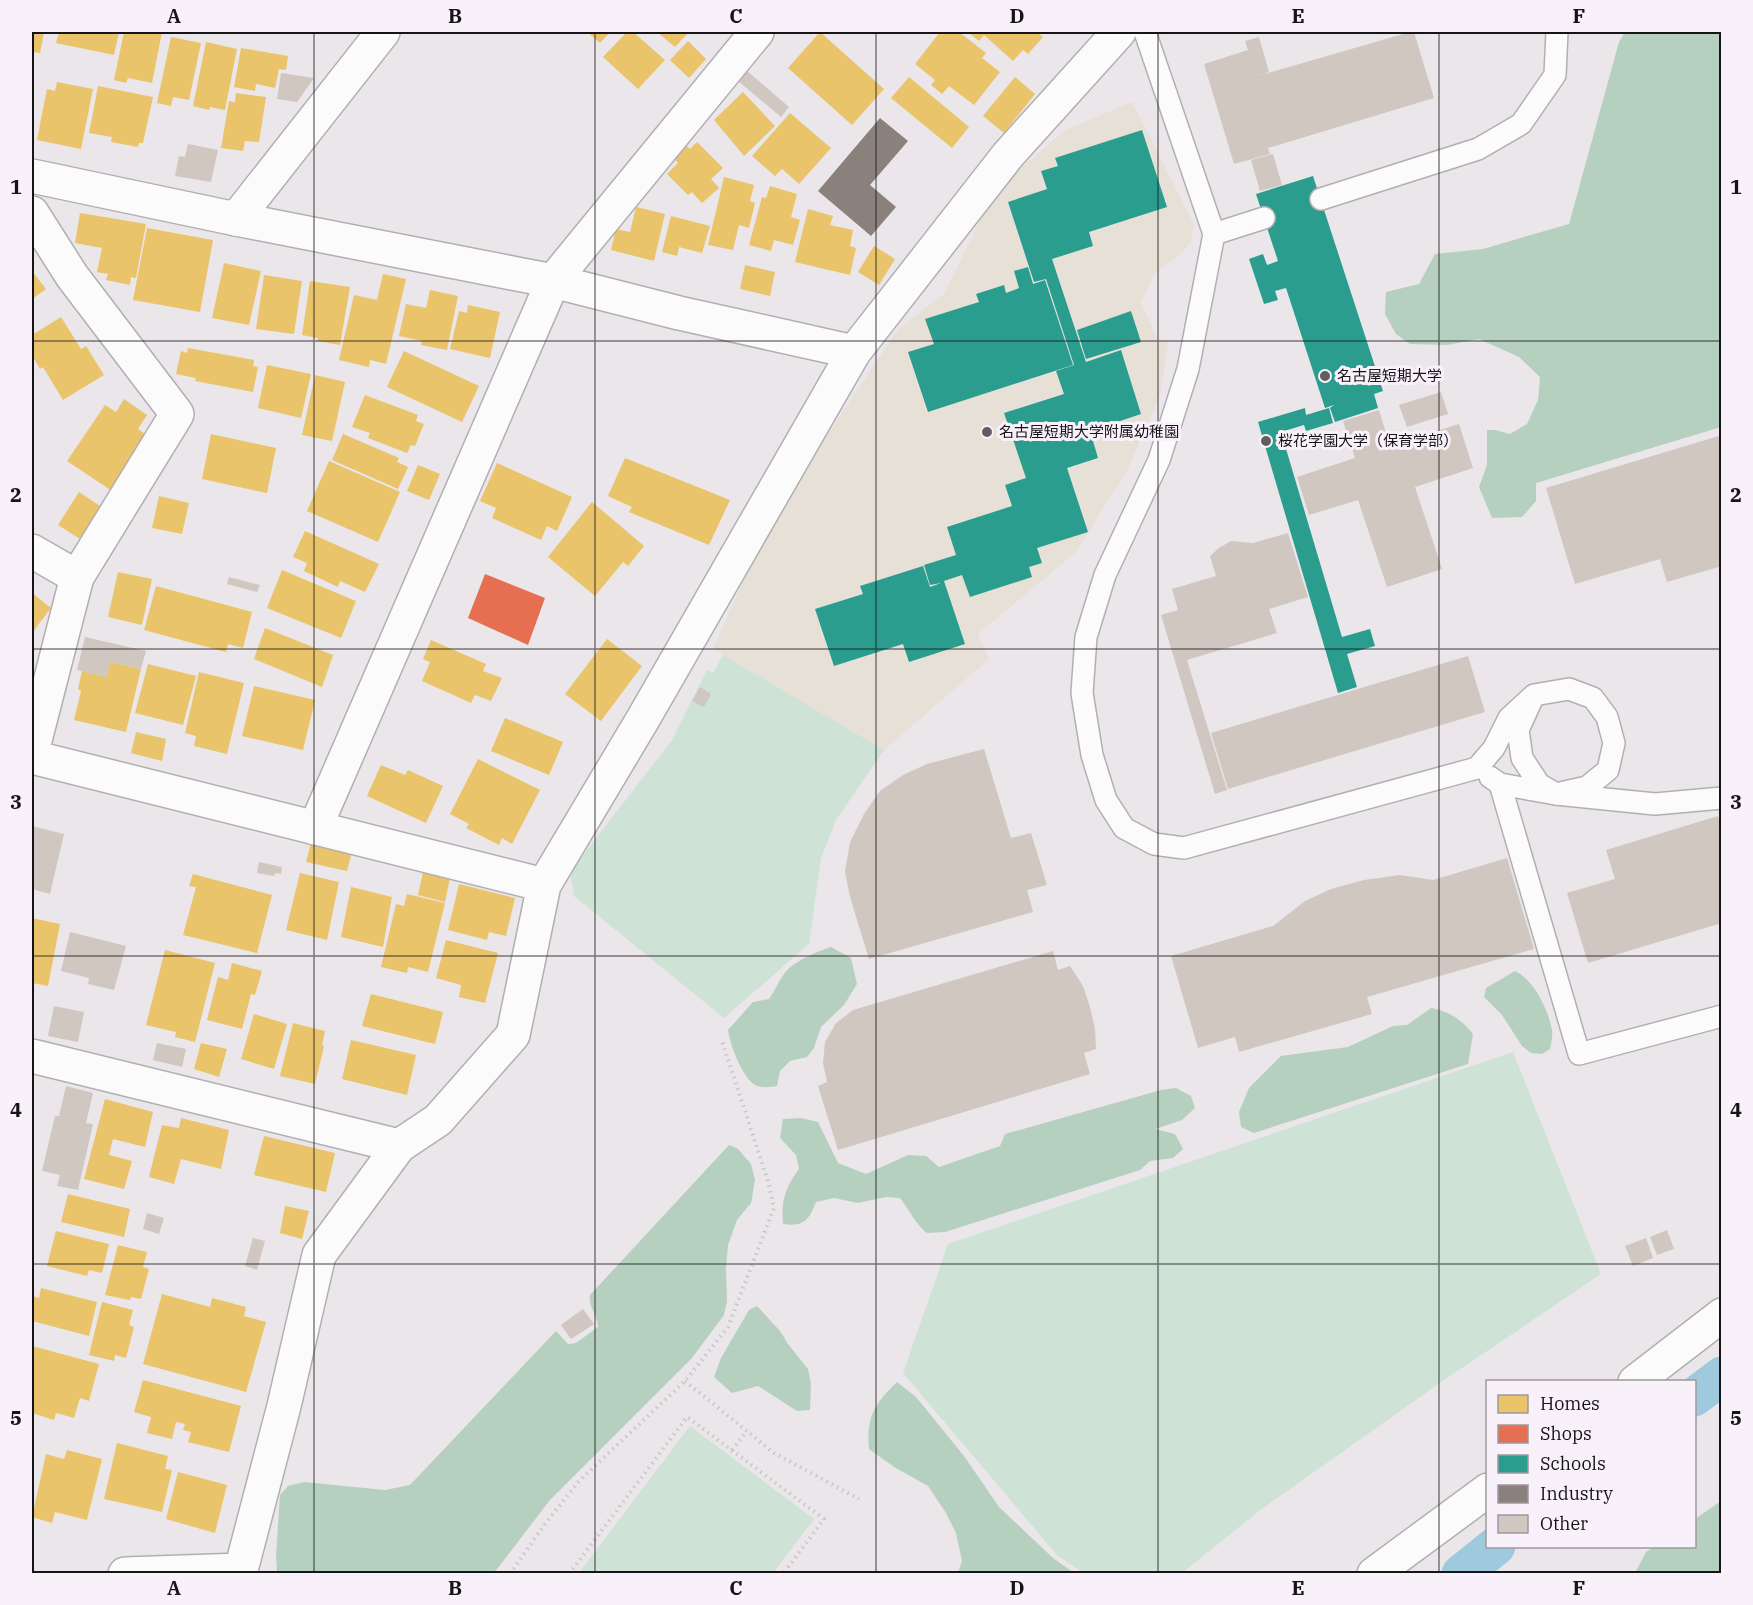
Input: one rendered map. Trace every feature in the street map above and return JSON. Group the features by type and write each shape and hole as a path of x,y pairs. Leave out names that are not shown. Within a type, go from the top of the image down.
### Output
{"street":[{"path":"236,219 382,32"},
{"path":"315,828 553,281 757,32"},
{"path":"125,1574 241,1572 284,1406 319,1255 399,1146 438,1120 513,1035 544,885 643,719 854,352 1008,155 1119,32"},
{"path":"32,176 236,219 553,281 679,313 854,352"},
{"path":"32,213 72,276 177,414 76,577 32,755 544,885"},
{"path":"32,551 76,577"},
{"path":"33,1064 399,1146"},
{"path":"1638,1380 1722,1315"},
{"path":"1374,1574 1486,1491"}],"lane":[{"path":"1145,32 1214,234 1188,369 1163,448 1106,575 1086,637 1082,693 1092,755 1106,800 1124,828 1154,844 1184,848 1477,768 1494,748 1509,718 1534,695 1569,689 1593,698 1607,717 1614,743 1608,770 1587,787 1556,794 1539,784 1522,758 1518,730 1534,695"},
{"path":"1321,199 1478,149 1521,124 1555,75 1557,32"},
{"path":"1214,234 1264,218"},
{"path":"1477,768 1500,784 1556,794 1655,804 1722,798"},
{"path":"1500,784 1580,1054 1722,1016"}],"path":[{"path":"510,1574 579,1481 685,1381 728,1327 774,1208 768,1181 722,1041"},
{"path":"685,1381 774,1453 859,1499"},
{"path":"569,1574 687,1417 824,1519 783,1574"},
{"path":"732,1450 747,1431"}],"shaded area":[{"name":"名古屋短期大学附属幼稚園","path":"1132,102 1194,224 1191,242 1181,254 1154,274 1141,302 1157,339 1168,343 1160,395 1128,469 1076,552 978,634 989,659 884,750 713,649 771,519 898,329 944,294 994,192 1065,130"}],"green space":[{"path":"1625,32 1721,32 1721,427 1536,483 1536,501 1522,517 1492,518 1479,487 1487,465 1487,430 1510,434 1527,424 1538,400 1540,377 1519,357 1479,339 1447,345 1410,344 1396,334 1385,314 1386,292 1419,284 1435,254 1483,249 1569,224 1619,42"},
{"path":"723,655 884,750 836,820 821,858 809,944 724,1018 574,896 570,872 672,740 707,670 713,673"},
{"path":"831,947 851,958 857,984 844,1005 821,1027 814,1048 807,1057 790,1061 780,1071 777,1086 757,1086 742,1070 734,1053 728,1030 753,1002 769,999 784,974 793,965"},
{"path":"1515,971 1534,988 1544,1004 1550,1022 1552,1035 1550,1049 1542,1054 1531,1053 1522,1046 1502,1015 1484,997 1486,988"},
{"path":"1431,1008 1455,1017 1473,1034 1468,1064 1254,1133 1241,1127 1239,1112 1249,1088 1281,1056 1348,1047 1393,1026 1407,1025"},
{"path":"1513,1052 1601,1274 1441,1382 1259,1511 1182,1573 1083,1573 1057,1555 903,1373 948,1244"},
{"path":"1176,1088 1191,1096 1195,1108 1182,1120 1155,1129 1175,1134 1183,1149 1173,1158 1150,1161 1140,1170 945,1232 927,1233 900,1198 886,1197 858,1203 834,1198 816,1202 805,1221 790,1225 783,1224 785,1195 799,1169 796,1155 780,1138 783,1119 801,1118 818,1122 838,1163 866,1174 908,1155 926,1156 939,1167 1000,1146 1005,1134 1161,1090"},
{"path":"729,1145 738,1149 751,1164 755,1180 751,1203 737,1220 728,1245 727,1301 724,1315 692,1358 550,1500 494,1573 277,1573 280,1495 288,1486 304,1482 385,1490 410,1485 556,1331 568,1344 576,1343 598,1327 590,1303 590,1295"},
{"path":"757,1306 780,1331 808,1369 811,1384 810,1410 797,1411 758,1386 732,1393 714,1377 721,1358 749,1310"},
{"path":"897,1382 916,1397 964,1456 999,1507 1053,1558 1074,1573 958,1573 962,1561 956,1533 928,1486 894,1467 869,1449 869,1428 874,1411"},
{"path":"690,1426 814,1519 773,1573 579,1573"},
{"path":"1721,1501 1721,1570 1712,1574 1635,1573 1646,1552 1652,1548 1696,1548 1696,1518"}],"building: Homes":[{"path":"32,32 44,32 40,53 32,52"},
{"path":"59,32 119,32 114,55 56,43"},
{"path":"124,32 162,32 152,83 128,78 126,83 114,80"},
{"path":"587,32 610,32 600,43"},
{"path":"627,32 633,32 665,60 638,89 603,57"},
{"path":"657,32 689,32 675,47"},
{"path":"820,32 884,89 852,125 788,68"},
{"path":"940,32 959,32 986,53 982,58 1000,72 974,105 949,86 942,94 931,85 935,80 915,64"},
{"path":"968,32 1037,32 1043,37 1028,54 1023,50 1013,61 984,35 979,41"},
{"path":"171,37 201,43 189,100 173,97 171,106 157,103"},
{"path":"688,41 706,59 689,78 670,60"},
{"path":"206,42 237,49 225,110 210,107 209,110 193,106"},
{"path":"241,48 288,56 286,70 279,69 275,88 256,84 255,91 234,87"},
{"path":"909,77 969,127 952,148 891,98"},
{"path":"1015,77 1035,94 1004,133 983,116"},
{"path":"57,82 93,89 81,149 37,140 47,89 55,91"},
{"path":"98,86 153,97 143,143 139,143 138,147 111,142 112,137 89,133"},
{"path":"743,92 775,126 744,156 714,120"},
{"path":"236,93 266,97 259,142 245,141 243,151 221,148 229,101 235,102"},
{"path":"790,113 831,148 799,184 782,169 775,176 752,156"},
{"path":"697,142 723,168 711,179 719,188 702,203 692,192 688,195 667,174 678,163 674,159 687,146 690,149"},
{"path":"724,177 754,185 750,201 755,203 749,228 739,225 733,250 708,245"},
{"path":"770,186 797,194 791,217 800,220 793,245 774,240 771,251 749,245 762,197 766,198"},
{"path":"636,207 665,214 654,261 611,250 616,229 630,232"},
{"path":"808,209 833,216 830,225 853,230 850,246 856,248 850,275 795,262"},
{"path":"80,213 146,224 136,278 131,277 130,285 106,280 108,274 97,272 102,248 75,243"},
{"path":"671,216 710,226 702,253 679,247 677,256 662,252"},
{"path":"147,228 213,240 200,312 133,300"},
{"path":"874,246 895,259 879,285 858,272"},
{"path":"224,263 261,271 249,325 212,318"},
{"path":"745,265 775,272 770,296 740,289"},
{"path":"32,271 46,289 32,299"},
{"path":"383,274 406,279 386,364 370,360 369,367 339,360 354,295 377,300"},
{"path":"264,275 302,281 294,334 256,329"},
{"path":"310,281 350,287 340,345 317,341 318,338 302,335"},
{"path":"430,290 458,296 447,350 421,345 422,341 399,336 406,304 426,308"},
{"path":"468,305 500,312 490,358 450,349 459,311 467,313"},
{"path":"61,317 81,349 86,346 104,375 63,400 43,367 40,369 32,355 32,335"},
{"path":"188,348 254,360 253,366 258,367 253,392 195,381 196,378 176,374 181,351 187,353"},
{"path":"404,351 479,386 462,422 387,387"},
{"path":"267,365 311,374 301,418 258,408"},
{"path":"315,375 345,382 332,441 302,435"},
{"path":"365,395 418,415 416,421 424,424 415,446 411,445 407,453 368,438 370,433 352,427"},
{"path":"124,399 147,415 138,429 149,437 112,491 67,461 105,405 116,412"},
{"path":"211,434 276,448 267,493 202,479"},
{"path":"343,434 399,458 397,462 408,467 398,489 332,460"},
{"path":"625,458 730,500 709,545 629,512 632,507 608,496"},
{"path":"329,461 400,492 378,542 307,511"},
{"path":"497,463 572,497 557,531 547,526 541,540 492,518 496,508 480,501"},
{"path":"418,465 440,474 429,500 407,491"},
{"path":"79,492 100,506 80,539 58,525"},
{"path":"159,496 189,503 182,534 152,528"},
{"path":"592,502 644,546 628,566 623,562 595,596 548,557"},
{"path":"305,531 379,564 365,592 340,581 338,587 304,571 307,563 293,557"},
{"path":"282,570 356,601 341,638 267,608"},
{"path":"118,572 152,579 142,625 108,617"},
{"path":"156,586 252,612 243,648 228,644 226,652 144,630"},
{"path":"32,593 51,608 32,633"},
{"path":"265,628 333,655 322,687 254,659"},
{"path":"607,639 642,666 601,721 565,694"},
{"path":"431,640 486,664 483,671 502,678 491,701 475,695 471,703 422,681 430,662 423,659"},
{"path":"110,662 141,669 126,732 74,720 81,691 78,689 82,671 107,677"},
{"path":"148,664 196,676 183,725 135,713"},
{"path":"199,672 244,683 227,754 194,746 196,736 185,733"},
{"path":"254,686 315,700 303,750 242,736"},
{"path":"505,718 563,742 549,775 491,751"},
{"path":"136,732 166,739 162,761 131,753"},
{"path":"478,759 540,790 512,844 502,838 499,845 466,828 469,824 450,814"},
{"path":"381,765 405,775 408,770 443,786 426,823 367,796"},
{"path":"311,842 352,851 347,871 306,862"},
{"path":"423,872 450,878 445,902 418,895"},
{"path":"300,873 339,882 327,940 286,930"},
{"path":"193,874 272,895 257,953 183,935 196,887 189,886"},
{"path":"459,884 515,898 506,936 489,932 487,940 448,930"},
{"path":"351,887 392,897 383,947 341,937"},
{"path":"407,894 445,903 428,972 408,967 407,973 381,967 396,904 404,906"},
{"path":"32,918 60,924 48,986 32,983"},
{"path":"446,940 498,953 485,1003 459,997 461,985 436,978"},
{"path":"165,950 215,963 195,1042 175,1037 176,1032 146,1025"},
{"path":"232,963 262,971 255,995 251,994 242,1029 207,1020 218,977 228,980"},
{"path":"371,994 443,1012 435,1044 362,1026"},
{"path":"254,1014 287,1024 274,1069 241,1059"},
{"path":"293,1023 325,1031 315,1084 280,1076"},
{"path":"351,1040 416,1055 407,1095 342,1079"},
{"path":"201,1043 227,1049 219,1077 194,1069"},
{"path":"105,1099 153,1112 145,1147 113,1139 109,1155 132,1161 124,1189 84,1179"},
{"path":"181,1118 229,1130 221,1169 181,1159 174,1184 149,1177 162,1125 179,1128"},
{"path":"264,1136 335,1153 326,1192 254,1175"},
{"path":"68,1194 130,1209 124,1237 61,1222"},
{"path":"285,1206 309,1211 302,1239 280,1233"},
{"path":"56,1231 109,1244 102,1273 89,1270 87,1276 47,1266"},
{"path":"118,1245 147,1252 143,1267 149,1269 141,1299 131,1297 130,1300 105,1295"},
{"path":"41,1288 97,1302 89,1336 32,1321 33,1296 39,1298"},
{"path":"162,1294 210,1307 212,1298 246,1307 244,1316 266,1322 246,1392 143,1364"},
{"path":"102,1302 133,1310 129,1325 134,1327 126,1358 115,1355 114,1361 89,1355"},
{"path":"32,1346 99,1364 89,1401 80,1398 74,1418 56,1413 54,1420 32,1413"},
{"path":"143,1380 241,1406 229,1452 188,1442 191,1432 183,1430 185,1424 176,1422 172,1439 147,1433 151,1417 134,1412"},
{"path":"117,1443 168,1456 165,1469 172,1470 162,1512 104,1499"},
{"path":"67,1450 102,1459 87,1520 55,1512 52,1523 32,1517 46,1454 64,1459"},
{"path":"178,1472 227,1485 215,1533 166,1519"}],"building: Shops":[{"path":"485,574 545,598 528,645 468,618"}],"building: Schools":[{"path":"1142,130 1167,207 1089,232 1093,246 1052,259 1086,362 1121,350 1141,414 1090,431 1098,458 1067,468 1088,532 1037,548 1042,563 1029,567 1032,577 970,597 962,575 944,581 965,644 909,662 903,644 834,666 815,609 863,594 860,586 923,566 930,587 941,583 930,585 924,565 956,555 947,527 1012,506 1005,485 1026,478 1004,413 1064,394 1056,371 1074,365 1046,279 1034,282 1008,202 1047,189 1041,171 1058,166 1055,158"},
{"path":"1313,176 1383,391 1374,394 1378,408 1335,422 1330,408 1334,405 1325,408 1286,288 1275,291 1278,300 1264,304 1249,259 1263,254 1267,265 1278,261 1256,194"},
{"path":"1028,267 1033,284 1045,280 1073,365 928,412 908,352 934,344 925,319 979,302 976,294 1004,285 1006,293 1019,288 1014,271"},
{"path":"1131,311 1141,342 1086,359 1077,330"},
{"path":"1305,408 1306,415 1329,408 1333,423 1306,431 1304,425 1281,432 1342,637 1370,629 1375,646 1347,654 1357,687 1338,693 1258,422"}],"building: Industry":[{"path":"880,118 908,141 870,185 896,207 871,236 818,191"}],"building: Other":[{"path":"1414,32 1434,98 1268,148 1270,154 1234,164 1204,64 1248,50 1245,41 1259,37 1269,72 1254,77"},
{"path":"746,70 789,107 781,117 737,80"},
{"path":"281,73 314,78 297,102 277,99"},
{"path":"188,144 218,150 211,182 175,176 179,156 185,157"},
{"path":"1273,154 1282,185 1260,191 1251,160"},
{"path":"1441,392 1448,414 1407,427 1399,405"},
{"path":"1379,410 1390,446 1459,424 1473,468 1415,487 1442,569 1387,587 1358,500 1309,515 1297,477 1355,458 1343,421"},
{"path":"1722,435 1722,566 1667,582 1660,559 1575,584 1546,488"},
{"path":"1288,533 1308,597 1269,609 1277,633 1187,660 1227,790 1215,794 1161,615 1178,610 1172,589 1216,576 1210,556 1219,548 1231,541 1253,543"},
{"path":"229,577 260,585 257,592 227,584"},
{"path":"85,637 146,651 141,669 110,662 107,677 77,670"},
{"path":"1468,656 1485,712 1228,789 1211,733"},
{"path":"700,687 711,694 704,707 692,701"},
{"path":"984,749 1011,838 1031,833 1047,885 1027,890 1033,912 869,959 850,897 845,872 850,842 864,814 880,791 903,775 927,764"},
{"path":"1718,816 1722,830 1722,923 1588,963 1567,893 1615,879 1606,850"},
{"path":"32,826 64,834 50,894 32,889"},
{"path":"1507,858 1534,949 1367,997 1372,1014 1239,1052 1235,1037 1198,1048 1171,956 1273,926 1305,901 1331,889 1364,880 1400,875 1433,880"},
{"path":"259,862 282,867 281,874 275,873 274,876 257,873"},
{"path":"70,932 126,946 114,990 88,984 89,978 61,971"},
{"path":"1053,951 1058,970 1070,966 1083,986 1090,1007 1095,1029 1096,1049 1084,1053 1090,1074 838,1150 818,1086 827,1082 823,1063 825,1042 836,1023 853,1010"},
{"path":"54,1006 84,1012 78,1042 48,1036"},
{"path":"157,1043 186,1049 182,1067 153,1060"},
{"path":"66,1086 93,1093 86,1123 93,1124 78,1190 57,1186 60,1175 42,1171 55,1116 59,1116"},
{"path":"147,1213 164,1218 159,1234 143,1229"},
{"path":"1667,1230 1674,1249 1657,1255 1650,1237"},
{"path":"253,1238 265,1241 257,1270 245,1266"},
{"path":"1646,1238 1653,1258 1633,1266 1625,1246"},
{"path":"583,1309 594,1324 571,1339 561,1325"}],"waterway":[{"path":"1696,1396 1722,1376"},
{"path":"1461,1574 1494,1548"}],"place":[{"name":"名古屋短期大学","path":"1325,376"},
{"name":"名古屋短期大学附属幼稚園","path":"987,432"},
{"name":"桜花学園大学（保育学部）","path":"1266,441"}]}
